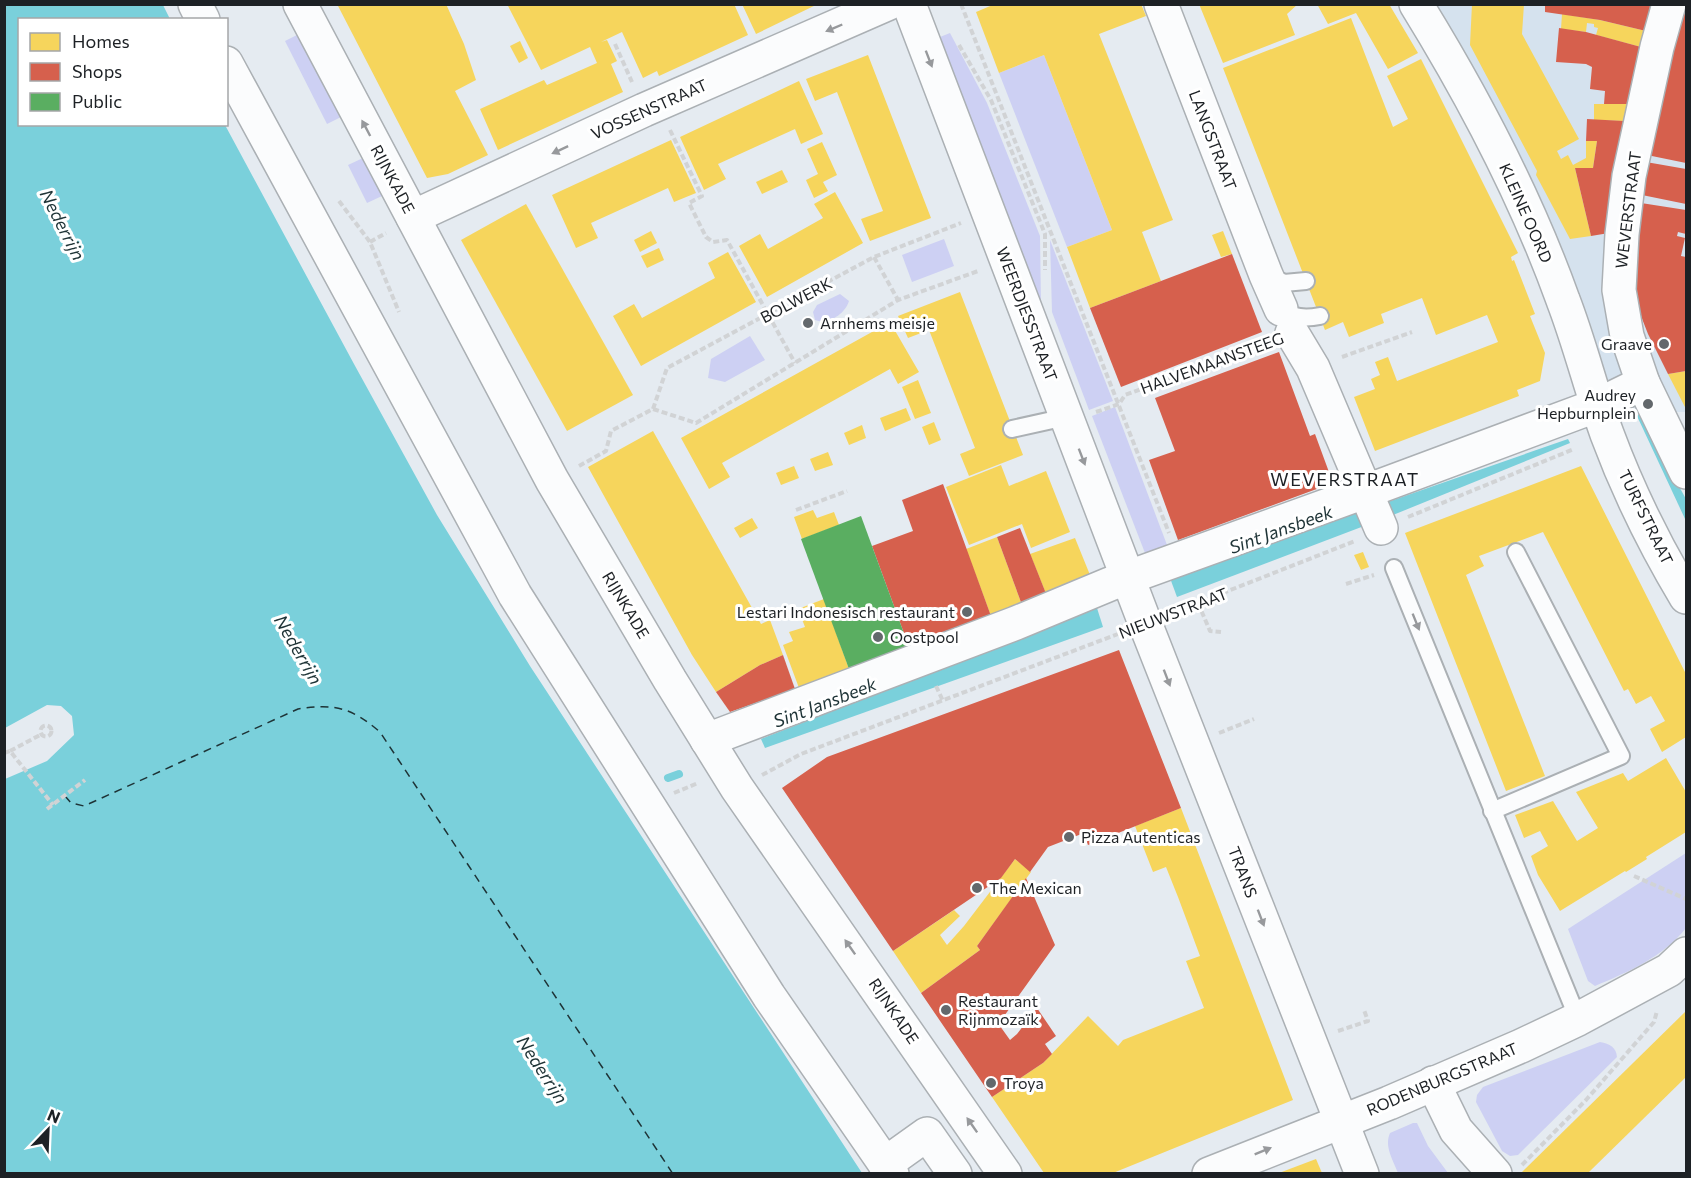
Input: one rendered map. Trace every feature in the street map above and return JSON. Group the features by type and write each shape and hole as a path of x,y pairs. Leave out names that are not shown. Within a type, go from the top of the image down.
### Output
{"street":[{"path":"195,4 202,18"},
{"name":"RIJNKADE","path":"300,4 552,480 707,740 737,788 1005,1173"},
{"name":"VOSSENSTRAAT","path":"413,217 651,108 887,4"},
{"name":"WEERDJESSTRAAT","path":"909,4 1145,623"},
{"name":"LANGSTRAAT","path":"1161,4 1266,275 1287,321 1313,368 1374,511"},
{"name":"KLEINE OORD","path":"1416,4 1451,63 1503,160 1538,233 1564,301 1603,420"},
{"name":"WEVERSTRAAT","path":"1669,4 1657,47 1632,166 1622,234 1619,290 1627,336 1643,383 1686,472"},
{"path":"228,67 515,595 769,996 888,1169 927,1134 955,1173"},
{"path":"707,740 1179,559 1374,511 1603,420 1643,383"},
{"name":"TURFSTRAAT","path":"1603,420 1637,503 1686,597"},
{"name":"TRANS","path":"1145,623 1362,1173"},
{"name":"RODENBURGSTRAAT","path":"1209,1173 1342,1121 1578,1019 1678,962"},
{"path":"1433,1083 1456,1130 1508,1169"}],"lane":[{"path":"1266,275 1284,283 1306,281"},
{"path":"1287,321 1287,313 1305,319 1320,316"},
{"path":"1012,429 1066,417"},
{"path":"1492,811 1621,756 1516,552"},
{"path":"1394,568 1578,1019"}],"path":[{"path":"961,4 1179,559"},
{"path":"615,44 702,196 689,203 706,237 713,242 727,240 795,363"},
{"path":"337,200 370,242 401,317"},
{"name":"BOLWERK","path":"653,409 666,368 874,257 968,220"},
{"path":"874,257 898,300"},
{"path":"552,480 606,451 611,430 653,409 696,423 898,300 987,268"},
{"name":"HALVEMAANSTEEG","path":"1066,417 1087,415 1119,404 1125,395 1287,321"},
{"path":"1313,368 1412,332"},
{"name":"NIEUWSTRAAT","path":"737,788 801,754 1353,542 1374,511 1603,420"},
{"path":"796,510 847,490"},
{"path":"1346,584 1394,568"},
{"path":"1198,603 1210,631 1221,632"},
{"path":"936,688 943,701"},
{"path":"1210,736 1254,719"},
{"path":"4,753 42,734"},
{"path":"10,751 53,805"},
{"path":"47,809 85,780"},
{"path":"1634,876 1686,899"},
{"path":"1508,1169 1586,1100 1654,1022 1678,962"},
{"path":"1337,1031 1368,1022 1364,1010"}],"shaded area":[{"path":"1431,5 1686,5 1686,418 1685,412 1639,412 1619,419"},
{"path":"301,33 343,116 327,124 285,41"},
{"path":"950,33 987,103 1040,236 1041,305 935,39"},
{"path":"1044,55 1112,230 1067,247 999,73"},
{"path":"363,158 382,196 367,203 348,165"},
{"path":"944,239 954,266 912,282 902,255"},
{"path":"1050,240 1113,401 1089,410 1052,312"},
{"path":"840,294 849,301 844,310 830,320 815,320 813,312 817,305"},
{"path":"750,336 765,360 725,382 708,378 711,359"},
{"path":"1115,407 1167,545 1145,553 1092,416"},
{"path":"1686,853 1686,928 1667,947 1632,969 1595,986 1588,981 1568,929"},
{"path":"1600,1042 1612,1046 1617,1057 1518,1155 1510,1156 1502,1151 1476,1102 1477,1095 1483,1087"},
{"path":"1417,1123 1428,1146 1448,1173 1398,1173 1390,1153 1388,1138 1390,1133"}],"water":[{"name":"Nederrijn","path":"5,4 163,5 170,18 18,18 18,126 226,126 437,515 530,666 862,1173 5,1173 5,779 47,761 74,735 72,716 61,706 47,705 5,728"},
{"path":"1639,414 1686,499 1686,521 1637,416"},
{"path":"1568,439 1570,443 1393,515 1177,597 1170,578"},
{"path":"1097,608 1103,627 765,748 761,739"}],"building: Homes":[{"path":"337,4 446,4 464,44 476,80 455,91 488,155 448,174 427,178"},
{"path":"507,4 734,4 748,35 659,76 657,71 643,78 622,32 601,42 607,40 617,61 611,64 623,92 498,150 480,109 544,80 547,85 597,63 590,47 541,70"},
{"path":"742,4 818,4 756,34"},
{"path":"995,4 1141,4 1146,16 1099,34 1173,220 1142,232 1161,281 1090,308 1067,247 1112,230 1044,55 999,73 976,12"},
{"path":"1199,4 1298,4 1287,14 1295,35 1223,63"},
{"path":"1317,4 1389,4 1418,53 1388,69 1356,13 1328,24"},
{"path":"1472,4 1524,4 1522,34 1579,139 1557,151 1561,159 1568,155 1573,165 1586,158 1586,141 1597,141 1593,168 1575,168 1591,236 1570,239 1536,175 1537,171 1470,45"},
{"path":"1562,14 1646,31 1641,47 1596,35 1598,28 1594,27 1594,24 1587,23 1586,32 1561,29"},
{"path":"1351,18 1393,127 1408,119 1387,76 1421,59 1518,253 1511,257 1512,261 1514,260 1535,314 1530,316 1545,353 1540,381 1517,390 1519,396 1375,451 1354,397 1375,389 1371,379 1380,375 1375,362 1388,357 1397,381 1498,342 1487,315 1436,335 1422,298 1381,314 1384,323 1349,337 1343,322 1325,330 1223,68"},
{"path":"520,41 528,58 519,63 510,46"},
{"path":"868,55 931,218 870,241 861,219 883,211 837,92 815,101 806,79"},
{"path":"799,81 823,134 801,144 795,129 718,164 726,179 704,190 680,137"},
{"path":"1594,104 1628,104 1624,121 1594,120"},
{"path":"671,140 696,193 674,202 668,188 591,223 598,238 576,248 552,195"},
{"path":"822,142 837,175 823,182 828,191 814,198 806,180 818,174 807,149"},
{"path":"782,170 788,182 762,194 756,182"},
{"path":"835,192 863,243 767,297 739,246 760,234 768,249 823,218 814,204"},
{"path":"526,204 633,395 567,431 461,240"},
{"path":"651,231 657,243 640,252 634,240"},
{"path":"1223,231 1232,254 1221,257 1212,235"},
{"path":"659,248 664,260 647,268 641,256"},
{"path":"728,252 756,302 641,366 613,316 634,304 642,318 715,278 708,263"},
{"path":"960,292 1023,455 969,476 960,454 975,448 929,330 908,338 898,316"},
{"path":"890,322 919,372 898,384 890,369 722,463 730,477 709,489 681,438"},
{"path":"1686,371 1686,409 1668,374"},
{"path":"918,380 931,413 915,419 902,387"},
{"path":"906,408 911,420 885,431 880,418"},
{"path":"934,422 941,440 929,445 922,427"},
{"path":"862,425 866,438 849,445 844,433"},
{"path":"653,431 761,624 770,620 783,655 760,665 716,692 692,655 588,467"},
{"path":"828,452 833,465 815,471 810,459"},
{"path":"1001,465 1009,486 1046,471 1070,532 1031,548 1022,524 969,545 946,487"},
{"path":"794,466 799,478 781,485 776,473"},
{"path":"1581,466 1686,674 1686,737 1662,752 1650,729 1665,721 1651,696 1636,704 1628,689 1624,691 1543,532 1479,556 1484,566 1466,575 1545,776 1506,791 1405,533"},
{"path":"813,510 817,518 834,512 839,525 802,539 794,517"},
{"path":"752,518 758,528 740,538 734,528"},
{"path":"997,537 1022,605 991,616 966,549"},
{"path":"1075,538 1090,575 1047,596 1030,554"},
{"path":"1363,552 1369,567 1361,570 1354,555"},
{"path":"824,599 849,669 799,688 783,645 793,641 789,632 805,627 798,609"},
{"path":"1666,758 1686,792 1686,832 1646,857 1647,859 1560,911 1538,875 1531,856 1548,846 1540,831 1524,838 1515,815 1553,801 1577,841 1598,828 1576,792 1623,773 1628,781"},
{"path":"1181,808 1293,1100 1113,1173 1044,1173 992,1097 1043,1063 1088,1016 1118,1046 1123,1040 1204,1008 1186,961 1200,956 1178,897 1166,867 1153,872 1135,826"},
{"path":"1015,859 1031,872 977,946 980,950 921,993 893,951 954,910 960,916 940,935 947,945"},
{"path":"1686,1011 1686,1077 1588,1173 1521,1173"},
{"path":"1316,1159 1322,1173 1279,1173"}],"building: Shops":[{"path":"1545,4 1653,4 1646,31 1600,20 1545,12"},
{"path":"1686,4 1686,163 1647,155 1669,55"},
{"path":"1559,28 1586,32 1641,47 1628,104 1604,104 1605,91 1590,89 1592,67 1586,64 1556,62"},
{"path":"1587,119 1624,121 1609,233 1591,236 1575,168 1593,168 1597,141 1586,141"},
{"path":"1646,162 1686,169 1686,204 1642,195"},
{"path":"1641,203 1686,210 1686,234 1678,232 1677,236 1685,238 1681,256 1686,257 1686,371 1668,374 1641,316 1634,288"},
{"path":"1232,254 1262,332 1121,387 1090,308"},
{"path":"1279,352 1310,436 1315,434 1333,483 1178,540 1149,460 1175,451 1155,398"},
{"path":"943,484 991,616 909,647 872,546 913,531 902,500"},
{"path":"1020,528 1047,596 1022,605 997,537"},
{"path":"1119,650 1181,808 1088,845 1084,833 1048,847 1030,872 1015,859 1001,878 893,951 782,788 827,757"},
{"path":"783,655 795,689 730,712 716,692 760,665"},
{"path":"1026,878 1055,945 1002,1019 1004,1024 1000,1026 1010,1040 1037,1008 1056,1036 1045,1044 1052,1054 1043,1063 992,1097 921,993 980,950 977,946"}],"building: Public":[{"path":"861,516 909,647 849,669 801,539"}],"waterway":[{"name":"Sint Jansbeek","path":"668,778 679,774"}],"ferry route":[{"path":"65,796 71,803 84,806 298,709 333,707 361,717 380,732 673,1174"}],"place":[{"name":"Arnhems meisje","path":"808,323"},
{"name":"Graave","path":"1664,344"},
{"name":"Audrey Hepburnplein","path":"1648,404"},
{"name":"Lestari Indonesisch restaurant","path":"967,612"},
{"name":"Oostpool","path":"878,637"},
{"name":"Pizza Autenticas","path":"1069,837"},
{"name":"The Mexican","path":"977,888"},
{"name":"Restaurant Rijnmozaïk","path":"946,1010"},
{"name":"Troya","path":"991,1083"}],"district":[{"name":"WEVERSTRAAT","path":"1345,480"}]}
